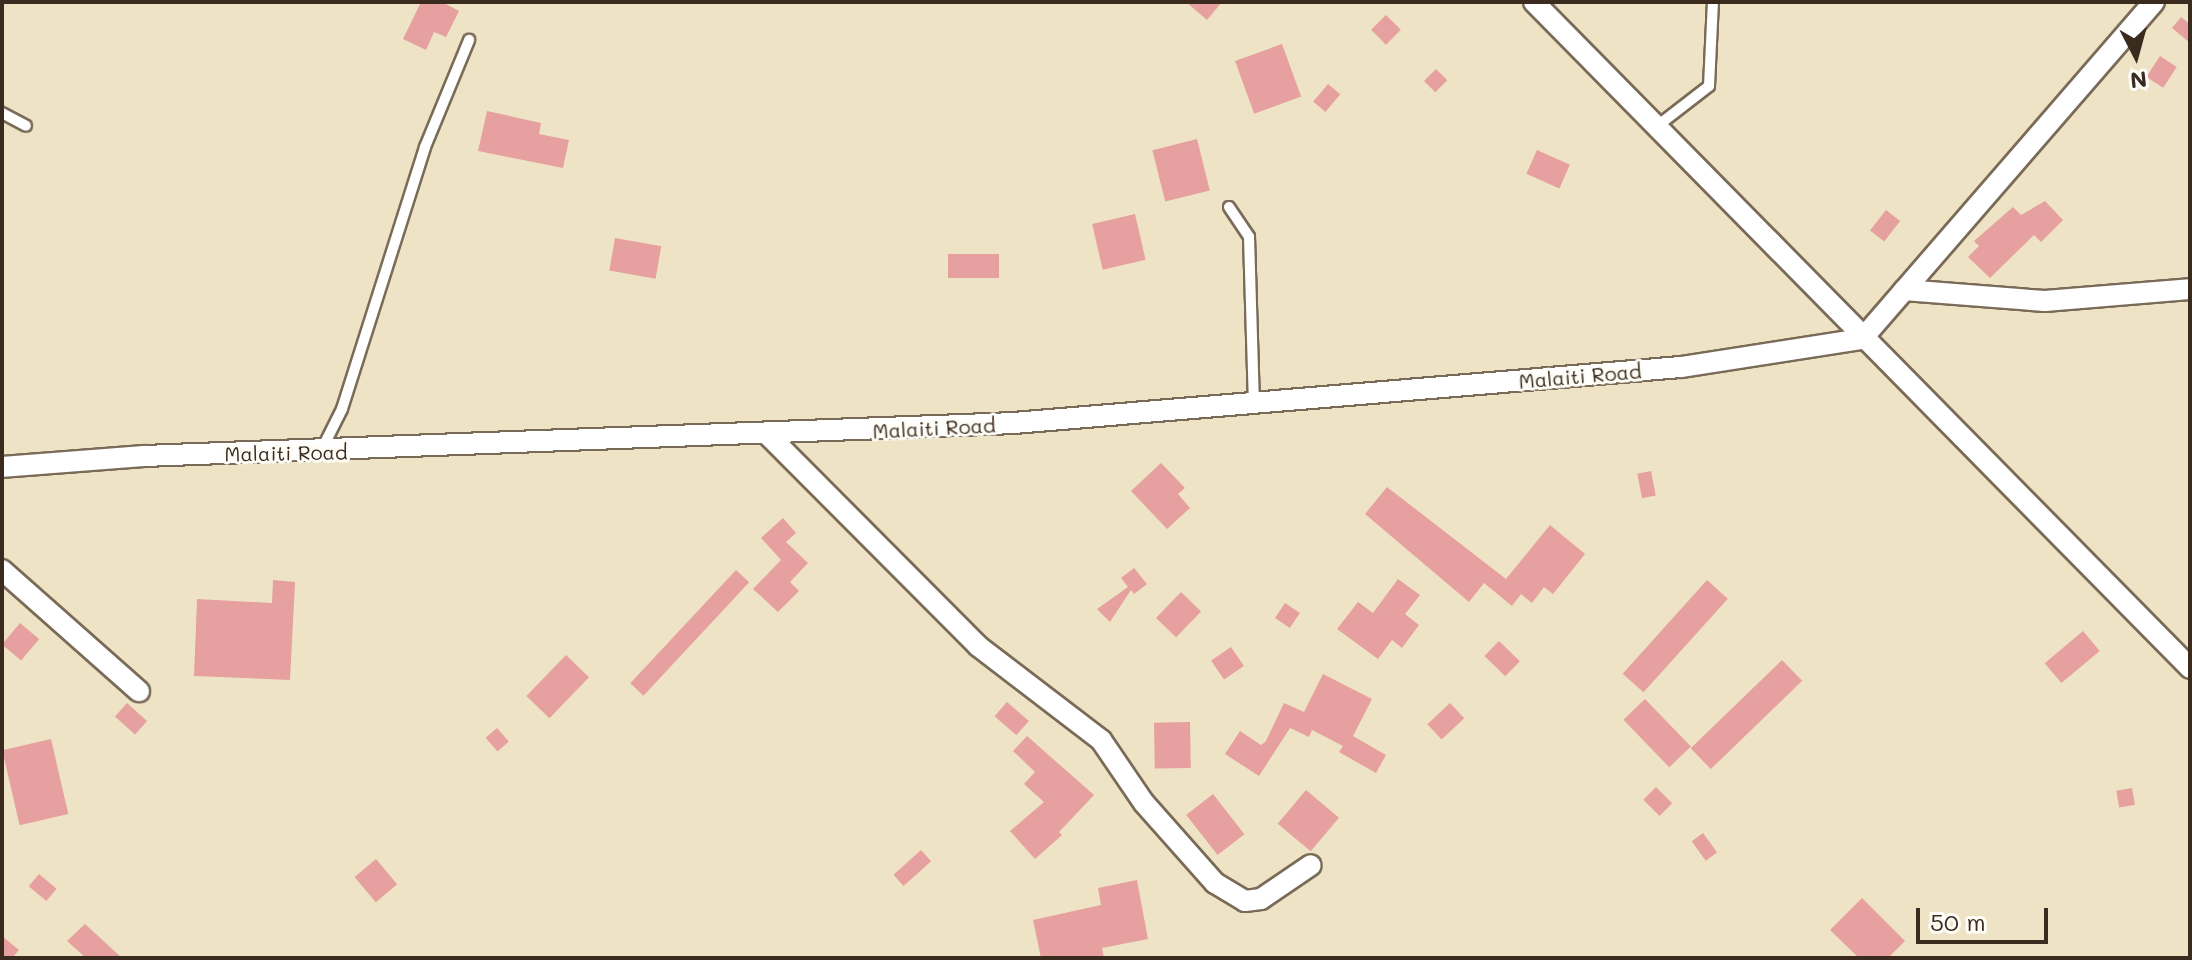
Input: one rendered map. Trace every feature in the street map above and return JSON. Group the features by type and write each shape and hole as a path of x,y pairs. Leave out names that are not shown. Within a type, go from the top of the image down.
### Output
{"street":[{"path":"1534,2 1862,339 2190,668"},
{"path":"1862,339 2154,2"},
{"path":"1904,290 2045,301 2190,289"},
{"name":"Malaiti Road","path":"2,467 144,456 769,436 1254,403 1681,367 1862,339"},
{"path":"769,436 978,646 1101,740 1144,803 1215,883 1245,901 1261,899 1311,865"},
{"path":"2,570 139,691"}],"lane":[{"path":"1656,127 1709,86 1713,2"},
{"path":"321,452 342,409 425,147 469,40"},
{"path":"2,113 26,126"},
{"path":"1229,207 1249,237 1254,403"}],"building":[{"path":"421,2 442,2 459,11 446,37 434,32 426,50 403,39"},
{"path":"1186,2 1222,2 1207,20"},
{"path":"1386,15 1401,30 1386,45 1371,30"},
{"path":"2181,17 2190,24 2190,43 2172,28"},
{"path":"1282,44 1301,97 1254,114 1235,61"},
{"path":"2160,56 2177,67 2163,88 2146,77"},
{"path":"1436,69 1447,80 1435,92 1424,81"},
{"path":"1328,84 1340,94 1325,112 1313,102"},
{"path":"487,111 541,123 539,134 569,140 563,168 478,151"},
{"path":"1197,139 1210,190 1165,202 1152,150"},
{"path":"1537,150 1570,165 1559,188 1526,174"},
{"path":"2045,201 2063,220 2041,242 2034,235 1990,278 1968,257 1979,246 1974,241 2013,207 2021,215"},
{"path":"1886,210 1900,221 1884,242 1870,230"},
{"path":"1135,214 1146,260 1103,270 1092,224"},
{"path":"615,238 661,246 656,279 609,270"},
{"path":"948,254 999,254 999,278 948,278"},
{"path":"1161,463 1185,488 1178,494 1190,508 1167,529 1131,491"},
{"path":"1651,471 1656,496 1642,498 1637,474"},
{"path":"1387,487 1506,579 1550,525 1585,554 1553,594 1544,587 1532,603 1521,594 1512,606 1484,583 1469,602 1365,514"},
{"path":"783,518 796,533 786,542 808,563 790,582 799,591 778,612 753,589 781,560 761,538"},
{"path":"1134,568 1147,584 1134,594 1131,590 1110,622 1097,609 1128,587 1121,578"},
{"path":"736,570 749,582 643,696 630,683"},
{"path":"1398,579 1420,595 1405,614 1419,625 1402,648 1392,640 1378,659 1337,629 1358,602 1373,613"},
{"path":"273,580 295,582 290,680 194,676 197,599 272,603"},
{"path":"1707,580 1728,599 1643,692 1623,674"},
{"path":"1181,592 1201,611 1176,637 1156,618"},
{"path":"1285,603 1300,613 1290,628 1275,618"},
{"path":"20,623 39,639 21,661 2,644"},
{"path":"2083,631 2100,651 2061,683 2045,663"},
{"path":"1499,641 1520,661 1505,676 1484,656"},
{"path":"1231,647 1244,666 1224,679 1211,660"},
{"path":"566,655 589,677 549,718 526,696"},
{"path":"1782,660 1802,681 1711,769 1691,748"},
{"path":"1323,674 1372,699 1353,736 1386,755 1376,773 1339,752 1343,746 1312,730 1309,737 1290,728 1259,776 1225,754 1240,731 1261,745 1266,741 1284,703 1304,712"},
{"path":"1645,699 1691,746 1669,767 1623,720"},
{"path":"1007,702 1029,721 1016,735 995,716"},
{"path":"127,703 147,721 135,734 115,716"},
{"path":"1450,703 1464,718 1442,740 1427,724"},
{"path":"1190,722 1191,768 1155,769 1154,723"},
{"path":"497,728 509,742 497,751 486,738"},
{"path":"1027,736 1094,795 1059,832 1062,835 1035,859 1010,831 1044,802 1024,784 1035,772 1013,751"},
{"path":"51,739 68,814 20,825 2,750"},
{"path":"1656,787 1672,803 1660,816 1643,800"},
{"path":"2132,788 2135,805 2119,808 2116,791"},
{"path":"1306,790 1339,818 1311,851 1278,824"},
{"path":"1213,794 1244,834 1218,855 1186,815"},
{"path":"1703,833 1717,852 1706,861 1692,841"},
{"path":"921,850 931,861 904,886 894,875"},
{"path":"376,859 397,884 376,902 355,877"},
{"path":"39,874 57,889 46,901 29,886"},
{"path":"1137,880 1148,939 1102,948 1104,958 1041,958 1033,920 1101,905 1098,888"},
{"path":"1862,898 1905,941 1888,958 1859,958 1830,930"},
{"path":"85,924 122,958 86,958 67,941"},
{"path":"2,936 19,950 12,958 2,958"}]}
